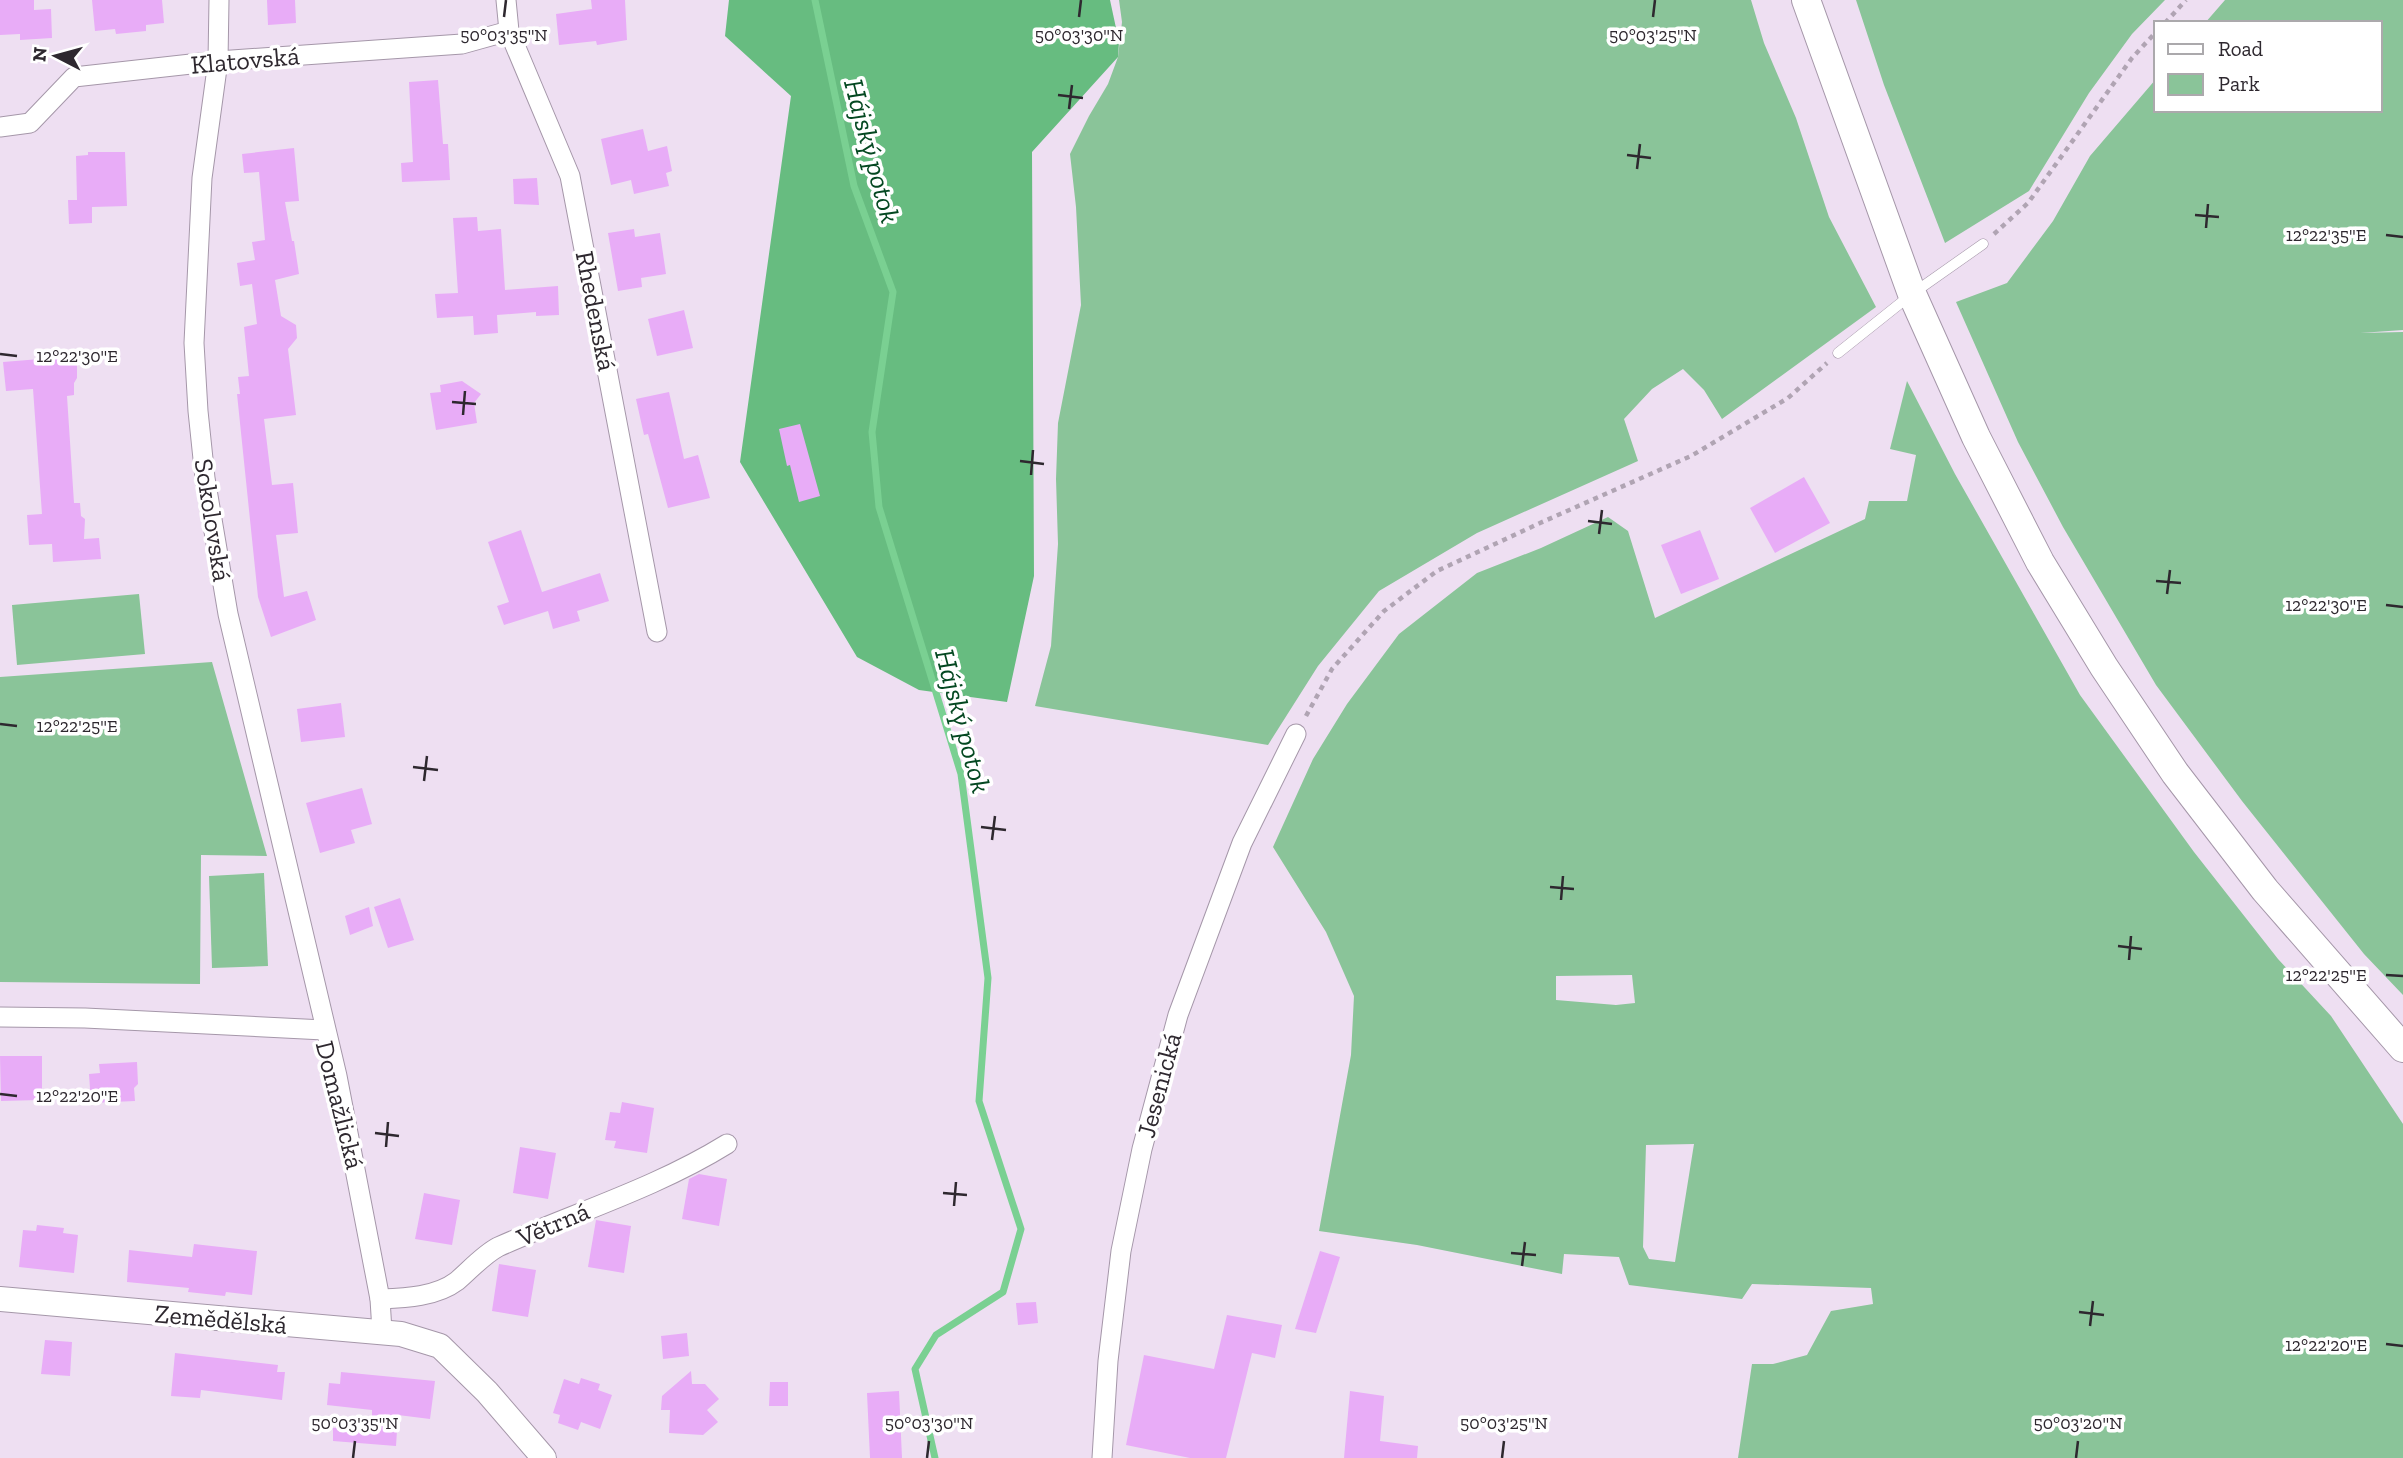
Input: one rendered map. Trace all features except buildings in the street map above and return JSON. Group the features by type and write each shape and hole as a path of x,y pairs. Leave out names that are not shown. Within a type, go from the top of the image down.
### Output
{"main road":[{"path":"1806,0 1912,294 1976,437 2040,562 2104,667 2175,772 2265,890 2403,1048"}],"street":[{"name":"Sokolovská","path":"219,0 218,61 202,178 194,343 198,411 205,478 228,614 324,1030"},
{"name":"Rhedenská","path":"506,0 509,31 570,176 657,632"},
{"name":"Klatovská","path":"0,127 30,122 74,77 218,61 462,44 509,31"},
{"name":"Jesenická","path":"1102,1458 1108,1361 1121,1251 1142,1149 1174,1028 1242,844 1296,734"},
{"name":"Domažlická","path":"0,1017 85,1018 324,1030 337,1076 380,1299 382,1331"},
{"name":"Větrná","path":"380,1299 404,1298 438,1291 454,1283 495,1249 694,1165 727,1144"},
{"name":"Zemědělská","path":"0,1299 401,1334 440,1346 487,1392 544,1458"}],"lane":[{"path":"1838,353 1912,294 1983,244"}],"path":[{"path":"2167,21 2186,0"},
{"path":"1983,244 2028,203 2132,58 2154,34"},
{"path":"1296,734 1332,669 1384,611 1437,571 1690,456 1788,398 1838,353"}],"green space":[{"path":"729,0 1110,0 1119,42 1118,57 1032,152 1034,576 1007,702 919,690 857,657 740,462 791,96 725,36"},
{"path":"1119,0 1751,0 1764,43 1796,118 1829,217 1876,307 1722,419 1704,390 1683,369 1652,389 1624,419 1638,461 1477,533 1379,591 1318,666 1268,745 1035,706 1051,646 1058,544 1058,423 1081,305 1076,207 1070,154 1108,84 1118,57 1122,22"},
{"path":"1856,0 2165,0 2132,34 2089,93 2029,191 1945,243 1884,85"},
{"path":"2225,0 2403,0 2403,330 2360,333 2403,332 2403,995 2364,954 2242,801 2156,685 2063,527 2018,442 1956,302 2007,283 2053,221 2090,156 2154,81 2154,112 2382,112 2382,21 2207,21"},
{"path":"1907,381 1955,474 2080,695 2194,852 2278,959 2331,1016 2403,1124 2403,1458 1738,1458 1752,1364 1773,1364 1807,1355 1831,1311 1873,1304 1871,1288 1752,1284 1742,1299 1629,1285 1619,1257 1564,1254 1562,1274 1417,1245 1319,1231 1351,1055 1354,996 1326,932 1273,847 1313,759 1347,704 1399,634 1477,573 1541,548 1608,517 1628,531 1655,618 1865,519 1869,501 1907,501 1916,455 1890,449","holes":["1632,975 1635,1003 1616,1005 1556,1000 1556,976","1694,1144 1675,1262 1649,1259 1643,1247 1646,1145"]},
{"path":"139,594 145,654 17,665 12,605"},
{"path":"212,662 267,856 201,855 200,984 0,982 0,677"},
{"path":"264,873 268,966 212,968 209,876"}],"waterway":[{"name":"Hájský potok","path":"815,0 854,186 893,292 872,432 879,507 961,774 988,978 979,1101 1021,1229 1003,1292 936,1335 915,1369 935,1458"}]}
